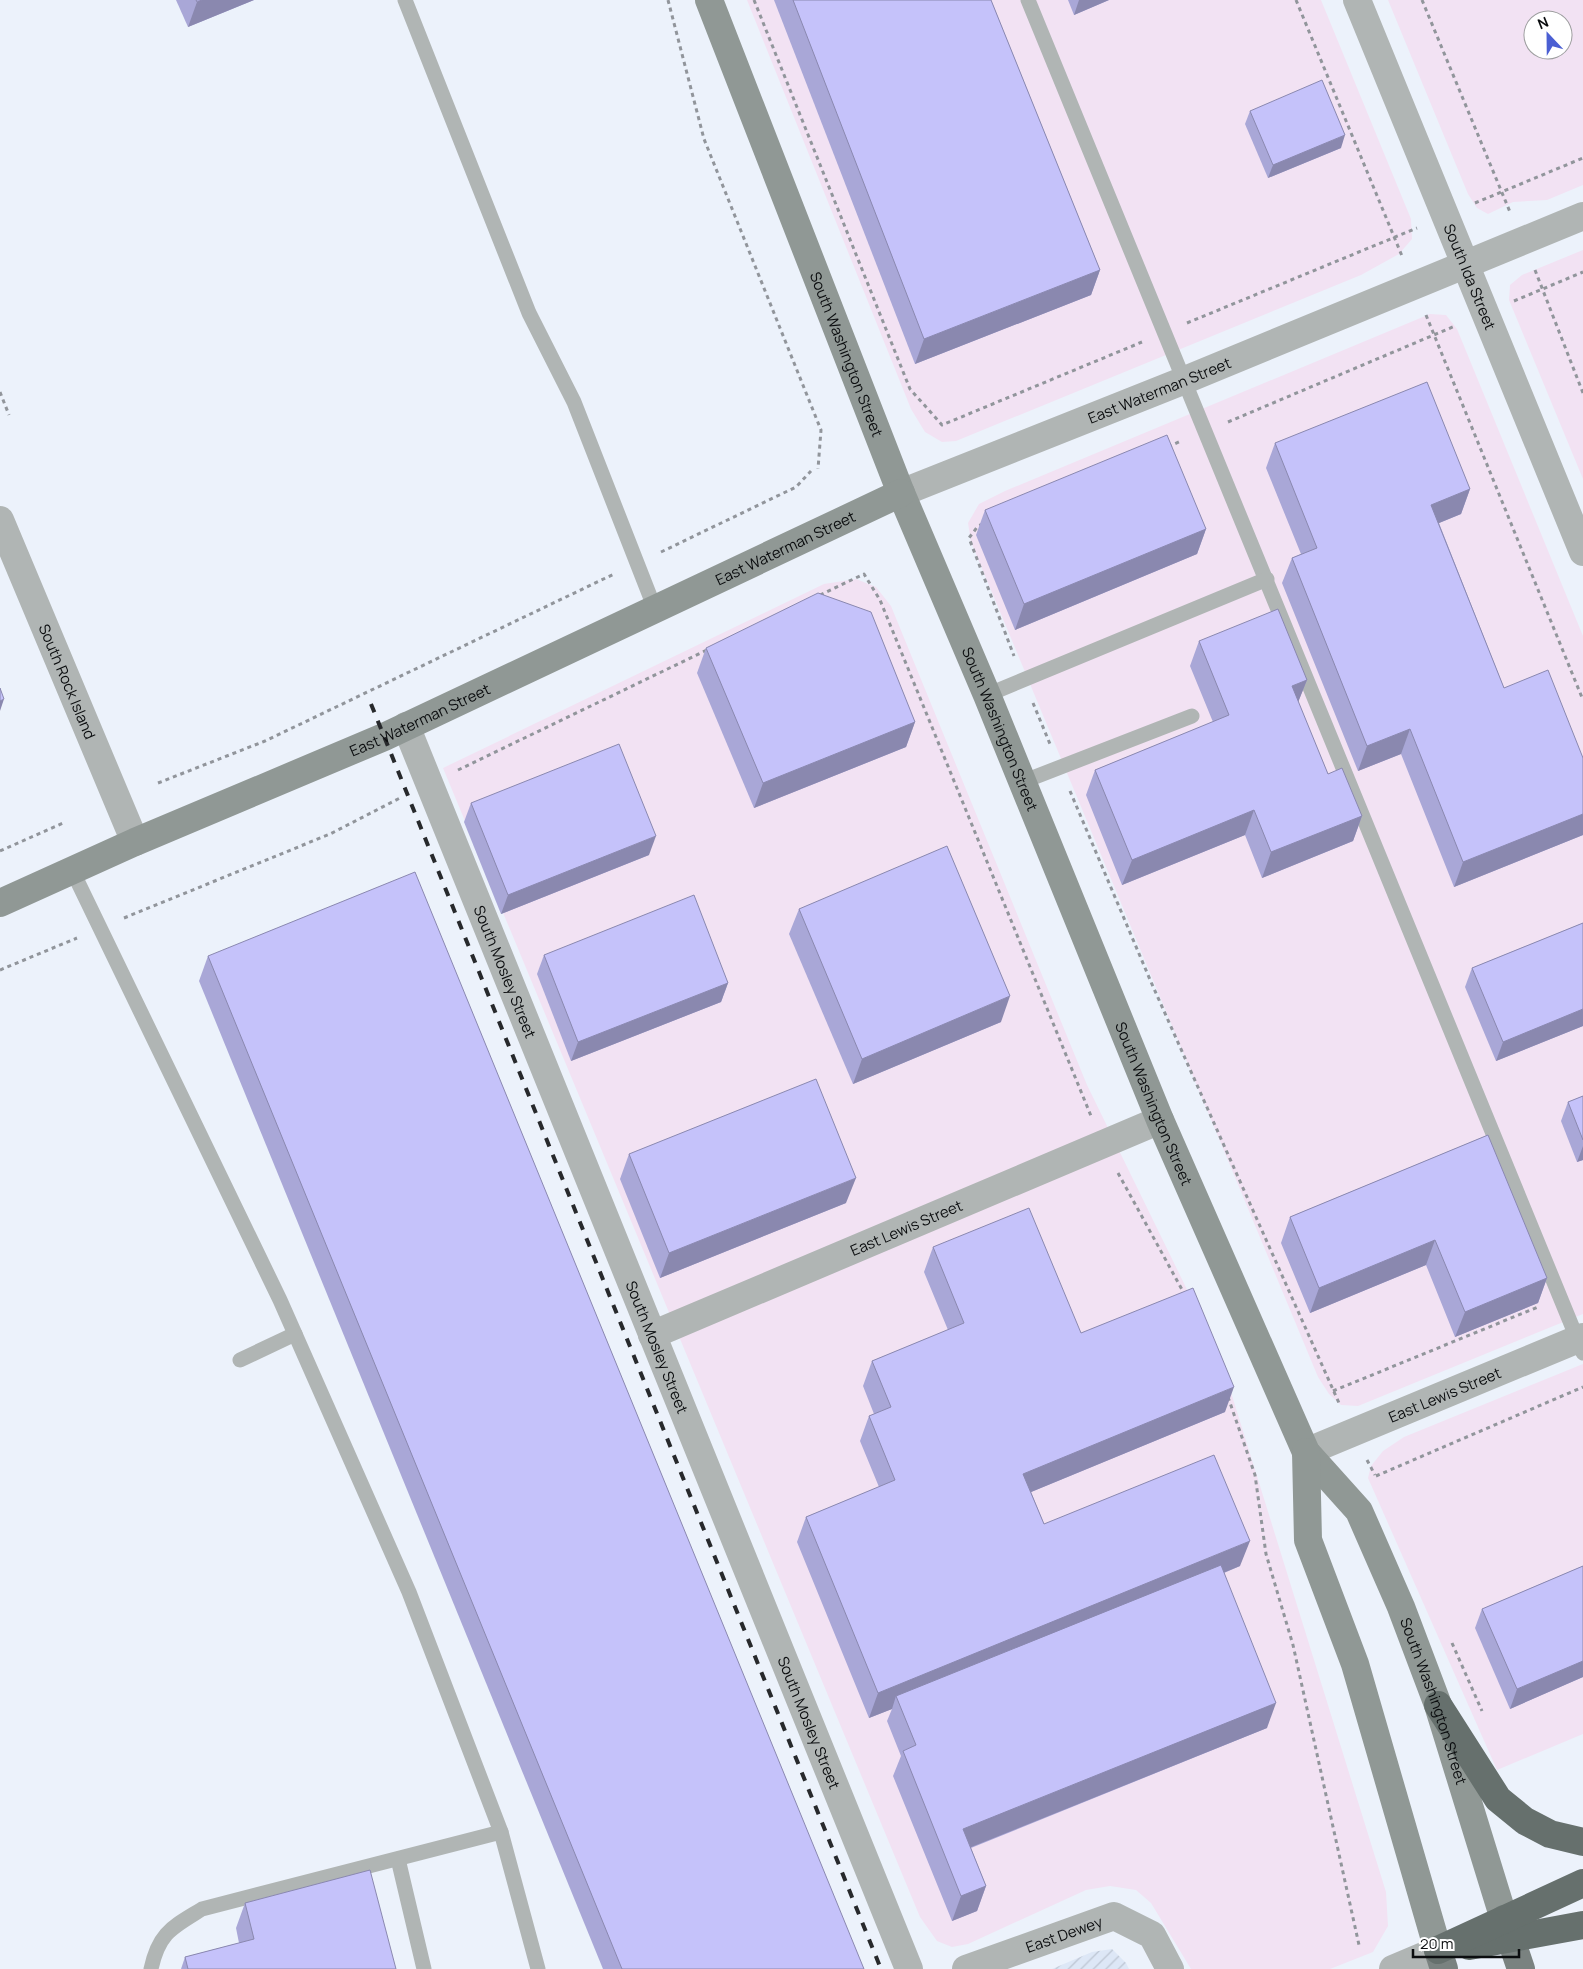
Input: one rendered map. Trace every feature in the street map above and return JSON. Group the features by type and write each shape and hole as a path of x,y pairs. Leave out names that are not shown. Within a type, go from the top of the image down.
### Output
{"highway":[{"path":"1438,1705 1498,1799 1525,1820 1550,1834 1583,1842"},
{"path":"1441,1960 1508,1929 1583,1883"},
{"path":"1508,1929 1583,1926"}],"main road":[{"name":"South Washington Street","path":"709,0 901,493 987,695 1160,1120 1306,1452 1358,1511 1401,1607 1438,1705 1521,1969"},
{"name":"East Waterman Street","path":"0,903 135,842 384,737 901,493"},
{"name":"South Washington Street","path":"1306,1452 1308,1540 1355,1664 1441,1960"}],"street":[{"name":"South Ida Street","path":"1357,0 1583,552"},
{"name":"East Waterman Street","path":"901,493 1185,380 1583,216"},
{"name":"South Rock Island","path":"0,520 135,842"},
{"name":"South Mosley Street","path":"406,726 909,1969"},
{"name":"East Lewis Street","path":"652,1335 1160,1120"},
{"name":"East Lewis Street","path":"1306,1452 1581,1343"},
{"name":"East Dewey","path":"966,1969 1114,1916 1152,1936 1170,1969"},
{"path":"1393,1969 1441,1960"}],"lane":[{"path":"404,0 529,313 574,402 655,610"},
{"path":"1028,0 1581,1343"},
{"path":"987,695 1267,579"},
{"path":"1022,782 1192,716"},
{"path":"72,870 295,1334 408,1592 501,1832 538,1969"},
{"path":"240,1360 295,1334"},
{"path":"151,1969 155,1951 169,1929 202,1909 501,1832"},
{"path":"398,1858 424,1969"}],"path":[{"path":"668,0 704,139 821,430 818,469"},
{"path":"754,0 910,389 942,425 1583,158"},
{"path":"1296,0 1583,700"},
{"path":"1422,0 1543,289 1583,393"},
{"path":"1160,450 1583,272"},
{"path":"0,392 9,415"},
{"path":"158,783 265,741 796,487 811,471"},
{"path":"987,523 978,526 969,538 1023,680 1151,982 1332,1391 1379,1484"},
{"path":"819,596 864,574 880,600 1103,1144 1189,1301"},
{"path":"0,970 330,834 429,784 712,648"},
{"path":"0,851 63,823"},
{"path":"1332,1391 1561,1298"},
{"path":"1375,1475 1583,1387"},
{"path":"1226,1392 1255,1475 1266,1554 1293,1645 1359,1945"},
{"path":"1450,1638 1487,1720"}],"shaded area":[{"path":"747,0 1321,0 1411,219 1412,239 1399,254 1361,275 956,441 942,442 925,432 911,409"},
{"path":"1388,0 1583,0 1583,185 1547,200 1513,202 1488,214 1477,208 1468,194"},
{"path":"1583,250 1583,479 1509,300 1510,285 1522,275"},
{"path":"1430,314 1446,315 1457,329 1583,636 1583,1314 1358,1406 1341,1405 1329,1394 1318,1377 971,542 968,523 979,504 1005,491"},
{"path":"856,579 876,587 891,606 1087,1085 1197,1310 1229,1386 1386,1892 1388,1926 1373,1952 1330,1969 1191,1969 1151,1903 1136,1890 1110,1886 1086,1890 968,1944 952,1947 937,1941 920,1917 443,768 824,584"},
{"path":"1583,1364 1583,1734 1497,1770 1368,1478 1371,1466 1383,1451 1404,1437"},
{"path":"1112,1949 1126,1963 1129,1969 1052,1969 1092,1952"}],"building":[{"path":"793,0 991,0 1100,270 924,339"},
{"path":"1322,80 1345,135 1273,165 1250,111"},
{"path":"1427,382 1470,489 1431,505 1504,688 1548,670 1583,758 1583,814 1463,862 1410,729 1367,746 1292,558 1317,548 1275,443"},
{"path":"1167,435 1206,529 1024,604 985,510"},
{"path":"818,593 871,612 915,722 763,783 706,648"},
{"path":"1278,609 1307,680 1292,686 1328,774 1342,768 1362,816 1271,852 1254,810 1132,860 1095,770 1229,715 1199,641"},
{"path":"0,688 4,699 0,701"},
{"path":"619,744 656,836 508,895 471,803"},
{"path":"947,846 1010,996 862,1059 799,909"},
{"path":"415,872 864,1969 622,1969 208,956"},
{"path":"694,895 728,983 578,1042 544,955"},
{"path":"1583,923 1583,1009 1503,1042 1472,968"},
{"path":"816,1079 856,1178 669,1253 629,1154"},
{"path":"1583,1096 1583,1140 1568,1102"},
{"path":"1488,1135 1547,1278 1465,1312 1435,1240 1319,1288 1290,1217"},
{"path":"1029,1208 1081,1333 1193,1288 1234,1387 1023,1474 1044,1524 1214,1455 1250,1541 878,1693 806,1517 895,1480 869,1416 891,1407 872,1361 964,1323 933,1247"},
{"path":"1221,1565 1276,1703 963,1829 986,1886 961,1896 903,1751 916,1745 896,1696"},
{"path":"1583,1566 1583,1661 1517,1689 1482,1609"},
{"path":"370,1870 396,1969 188,1969 185,1957 254,1939 245,1903"}],"railway":[{"path":"371,704 881,1969"}]}
